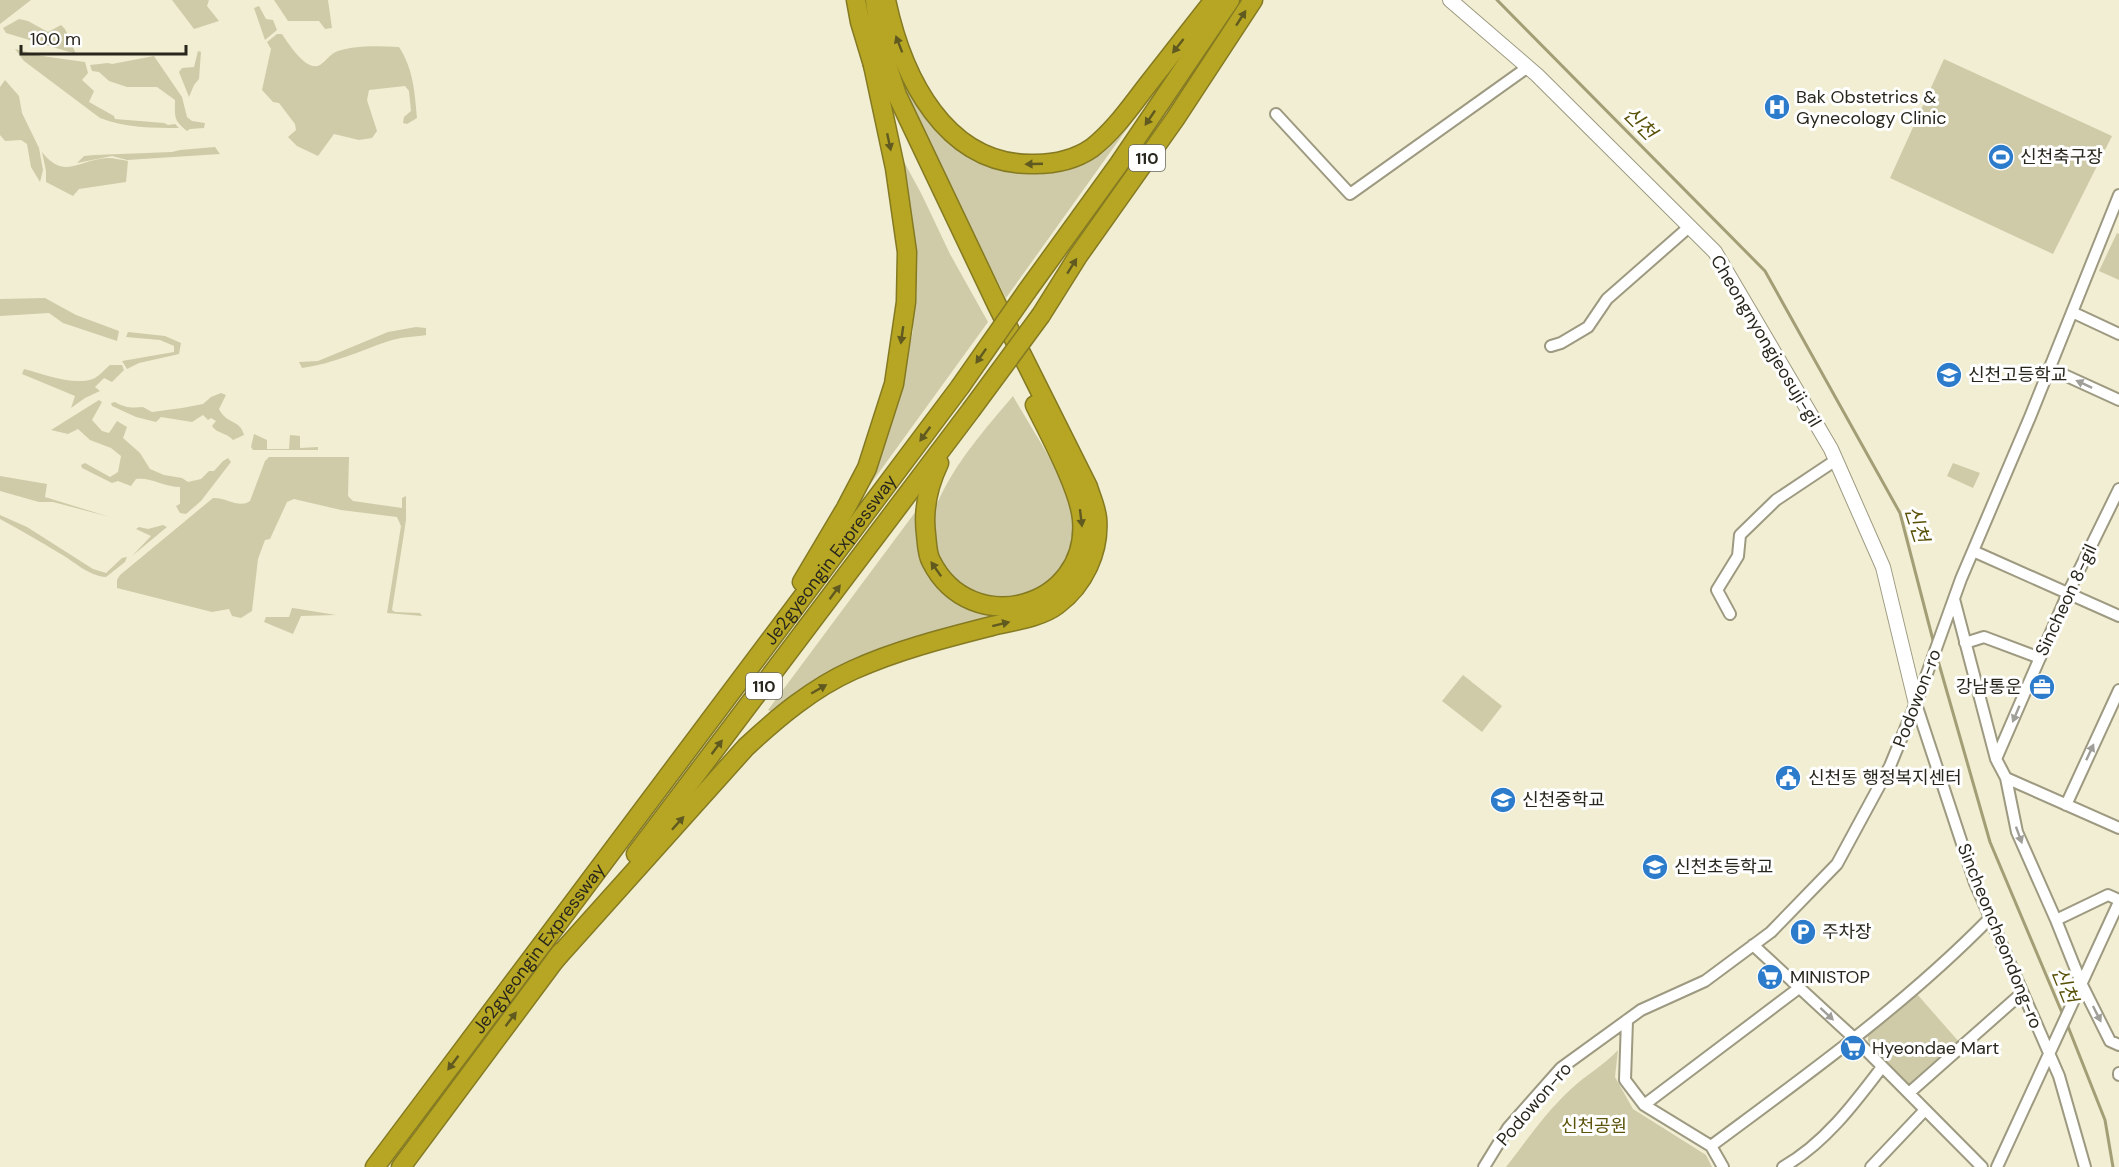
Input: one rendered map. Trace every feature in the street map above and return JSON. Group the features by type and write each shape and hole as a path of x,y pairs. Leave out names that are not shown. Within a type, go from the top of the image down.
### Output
{"highway":[{"path":"765,646 867,468 894,384 906,302 907,252 895,168 873,64 856,0"},
{"path":"555,960 746,747 778,717 807,696 852,670 907,649 1021,619 1056,606 1077,585 1088,568 1096,546 1097,516 1088,487 997,305 897,95 880,43 874,0"},
{"path":"886,0 891,24 912,78 935,117 969,147 986,155 1022,165 1046,164 1070,159 1090,149 1114,129 1214,0"},
{"name":"Je2gyeongin Expressway","path":"375,1167 960,387 1119,164 1230,0"},
{"name":"Je2gyeongin Expressway","path":"401,1167 1041,315 1078,256 1174,119 1253,0"},
{"path":"873,64 1075,491 1082,517 1082,538 1077,558 1068,574 1038,599 1006,607 985,606 958,595 930,560 924,517 928,494 936,469 952,435"}],"street":[{"name":"Cheongnyongjeosuji-gil","path":"1450,0 1528,67 1714,252 1836,460 1883,567 1918,699"},
{"path":"1276,114 1350,194 1528,67"},
{"name":"Podowon-ro","path":"1484,1167 1508,1128 1561,1068 1641,1010 1706,981 1771,932 1837,864 1890,766 1918,699 1972,551 2119,195"},
{"path":"2108,222 2119,227"},
{"path":"1551,346 1561,343 1588,327 1607,299 1689,226"},
{"path":"2072,312 2119,334"},
{"path":"2049,368 2119,400"},
{"path":"1730,614 1717,590 1738,556 1740,535 1776,500 1836,460"},
{"name":"Sincheon 8-gil","path":"1996,759 2068,593 2119,489"},
{"path":"1972,551 2119,616"},
{"path":"1952,603 1996,759 2006,778 2017,832 2082,985 2110,1041 2119,1045"},
{"path":"1965,643 1984,637 2040,658"},
{"path":"2066,805 2119,690"},
{"name":"Sincheoncheondong-ro","path":"1918,699 1975,883 2059,1076 2085,1167"},
{"path":"2006,778 2119,828"},
{"path":"1997,1167 2119,901 2108,895 2056,920"},
{"path":"1712,1146 1855,1039 1971,938 1990,918"},
{"path":"1753,945 1855,1039 1982,1167"},
{"path":"1644,1105 1799,988"},
{"path":"1909,1093 2022,993"},
{"path":"1627,1020 1625,1080 1644,1105 1712,1146 1723,1167"},
{"path":"1783,1167 1822,1137 1848,1112 1882,1067"},
{"path":"1871,1167 1925,1110"},
{"path":"1797,1158 1805,1167"}],"green space":[{"path":"0,0 31,0 0,24"},
{"path":"172,0 209,0 207,6 219,21 194,29"},
{"path":"274,0 328,0 332,28 325,29 319,21 288,21"},
{"path":"259,6 266,19 273,20 277,30 265,40 254,8"},
{"path":"19,19 28,21 48,32 61,25 76,54 6,33 3,28"},
{"path":"277,34 282,34 298,56 309,65 315,66 320,65 335,52 345,49 368,46 399,47 410,72 417,118 407,124 403,123 404,117 411,111 409,91 405,86 369,90 367,100 377,131 372,138 359,140 334,134 318,156 297,146 288,137 296,130 295,124 279,103 273,102 262,90 271,49 267,42"},
{"path":"887,43 934,127 957,149 989,166 1016,171 1049,170 1149,98 1006,298 902,92"},
{"path":"15,49 42,56 85,62 88,73 82,80 94,91 89,102 114,116 115,119 175,124 179,128 129,126 100,118 24,61"},
{"path":"198,51 201,52 199,79 189,97 179,72 182,68 194,67"},
{"path":"154,56 182,97 187,117 192,121 205,123 204,128 187,131 182,127 176,118 175,100 157,87 127,87 109,81 99,72 92,71 90,65 112,64"},
{"name":"신천축구장","path":"1944,59 2112,136 2053,254 1890,178"},
{"path":"5,80 19,96 22,113 39,148 43,170 40,182 31,167 27,144 21,140 5,141 0,135 0,87"},
{"path":"215,147 220,154 127,160 112,156 77,163 84,156 172,152"},
{"path":"897,149 950,254 988,322 867,489 893,418 913,331 914,269"},
{"path":"42,152 50,161 65,167 108,158 128,161 126,182 79,189 73,196 46,182"},
{"path":"2117,233 2119,234 2119,280 2099,271"},
{"path":"45,298 76,315 119,331 117,341 63,323 49,313 0,316 0,299"},
{"path":"416,327 426,328 426,335 393,340 313,366 302,368 299,362 318,361 388,332"},
{"path":"128,332 165,336 181,343 179,354 139,363 127,369 122,361 174,352 174,346 160,340 126,337"},
{"path":"110,365 122,365 124,370 112,382 104,378 95,387 100,391 71,408 75,396 22,374 24,369 60,379 78,381 97,377"},
{"path":"221,393 226,395 219,409 226,418 240,426 244,435 233,440 214,429 212,426 216,421 211,418 208,420 203,415 192,422 161,417 156,422 136,417 112,406 111,403 143,407 152,412 203,404 211,397"},
{"path":"1013,396 1061,481 1069,499 1076,531 1074,544 1062,570 1054,580 1008,600 990,598 973,592 959,583 938,556 933,539 933,522 937,504 952,475 971,447"},
{"path":"99,400 102,402 92,420 102,431 109,433 117,421 127,427 123,438 140,453 150,469 164,475 182,478 188,482 201,479 228,458 231,462 201,501 186,514 180,513 176,506 180,504 180,487 141,479 136,479 131,486 118,481 112,483 82,468 81,465 85,463 110,477 118,472 121,456 111,448 90,440 78,429 68,434 51,430"},
{"path":"254,434 267,440 267,449 289,449 290,435 300,436 300,448 318,447 318,450 253,450 251,447"},
{"path":"269,457 349,457 348,496 353,501 402,508 402,498 406,496 406,520 392,610 420,613 422,616 387,613 401,526 397,517 341,510 294,499 287,502 270,539 265,540 258,559 252,611 241,618 232,616 229,609 212,612 117,588 120,575 213,498 241,504 250,501 265,461"},
{"path":"1953,463 1980,473 1973,488 1947,476"},
{"path":"0,476 47,484 45,497 110,517 0,491"},
{"path":"919,507 923,563 937,586 957,600 1005,614 772,712 768,710"},
{"path":"0,515 27,527 93,569 106,573 122,558 127,557 125,562 106,577 99,576 81,568 65,556 0,519"},
{"path":"163,525 167,527 132,556 151,536 136,529"},
{"path":"292,608 336,615 301,616 293,634 264,622 266,617 289,617"},
{"path":"1463,675 1502,706 1482,732 1442,701"},
{"path":"1916,993 1960,1043 1911,1087 1907,1086 1868,1041 1868,1036"},
{"name":"신천공원","path":"1618,1050 1615,1077 1633,1109 1706,1155 1712,1167 1506,1167 1553,1107"}],"waterway":[{"name":"신천","path":"1497,0 1765,271 1900,513 1934,644"},
{"name":"신천","path":"1937,657 1990,842 2063,1015"},
{"name":"신천","path":"2067,1024 2105,1120 2113,1167"}],"place":[{"name":"Bak Obstetrics & Gynecology Clinic","path":"1777,107"},
{"name":"신천축구장","path":"2001,157"},
{"name":"신천고등학교","path":"1949,375"},
{"name":"강남통운","path":"2042,687"},
{"name":"신천동 행정복지센터","path":"1788,778"},
{"name":"신천중학교","path":"1503,800"},
{"name":"신천초등학교","path":"1655,867"},
{"name":"주차장","path":"1803,932"},
{"name":"MINISTOP","path":"1770,977"},
{"name":"Hyeondae Mart","path":"1853,1048"}]}
